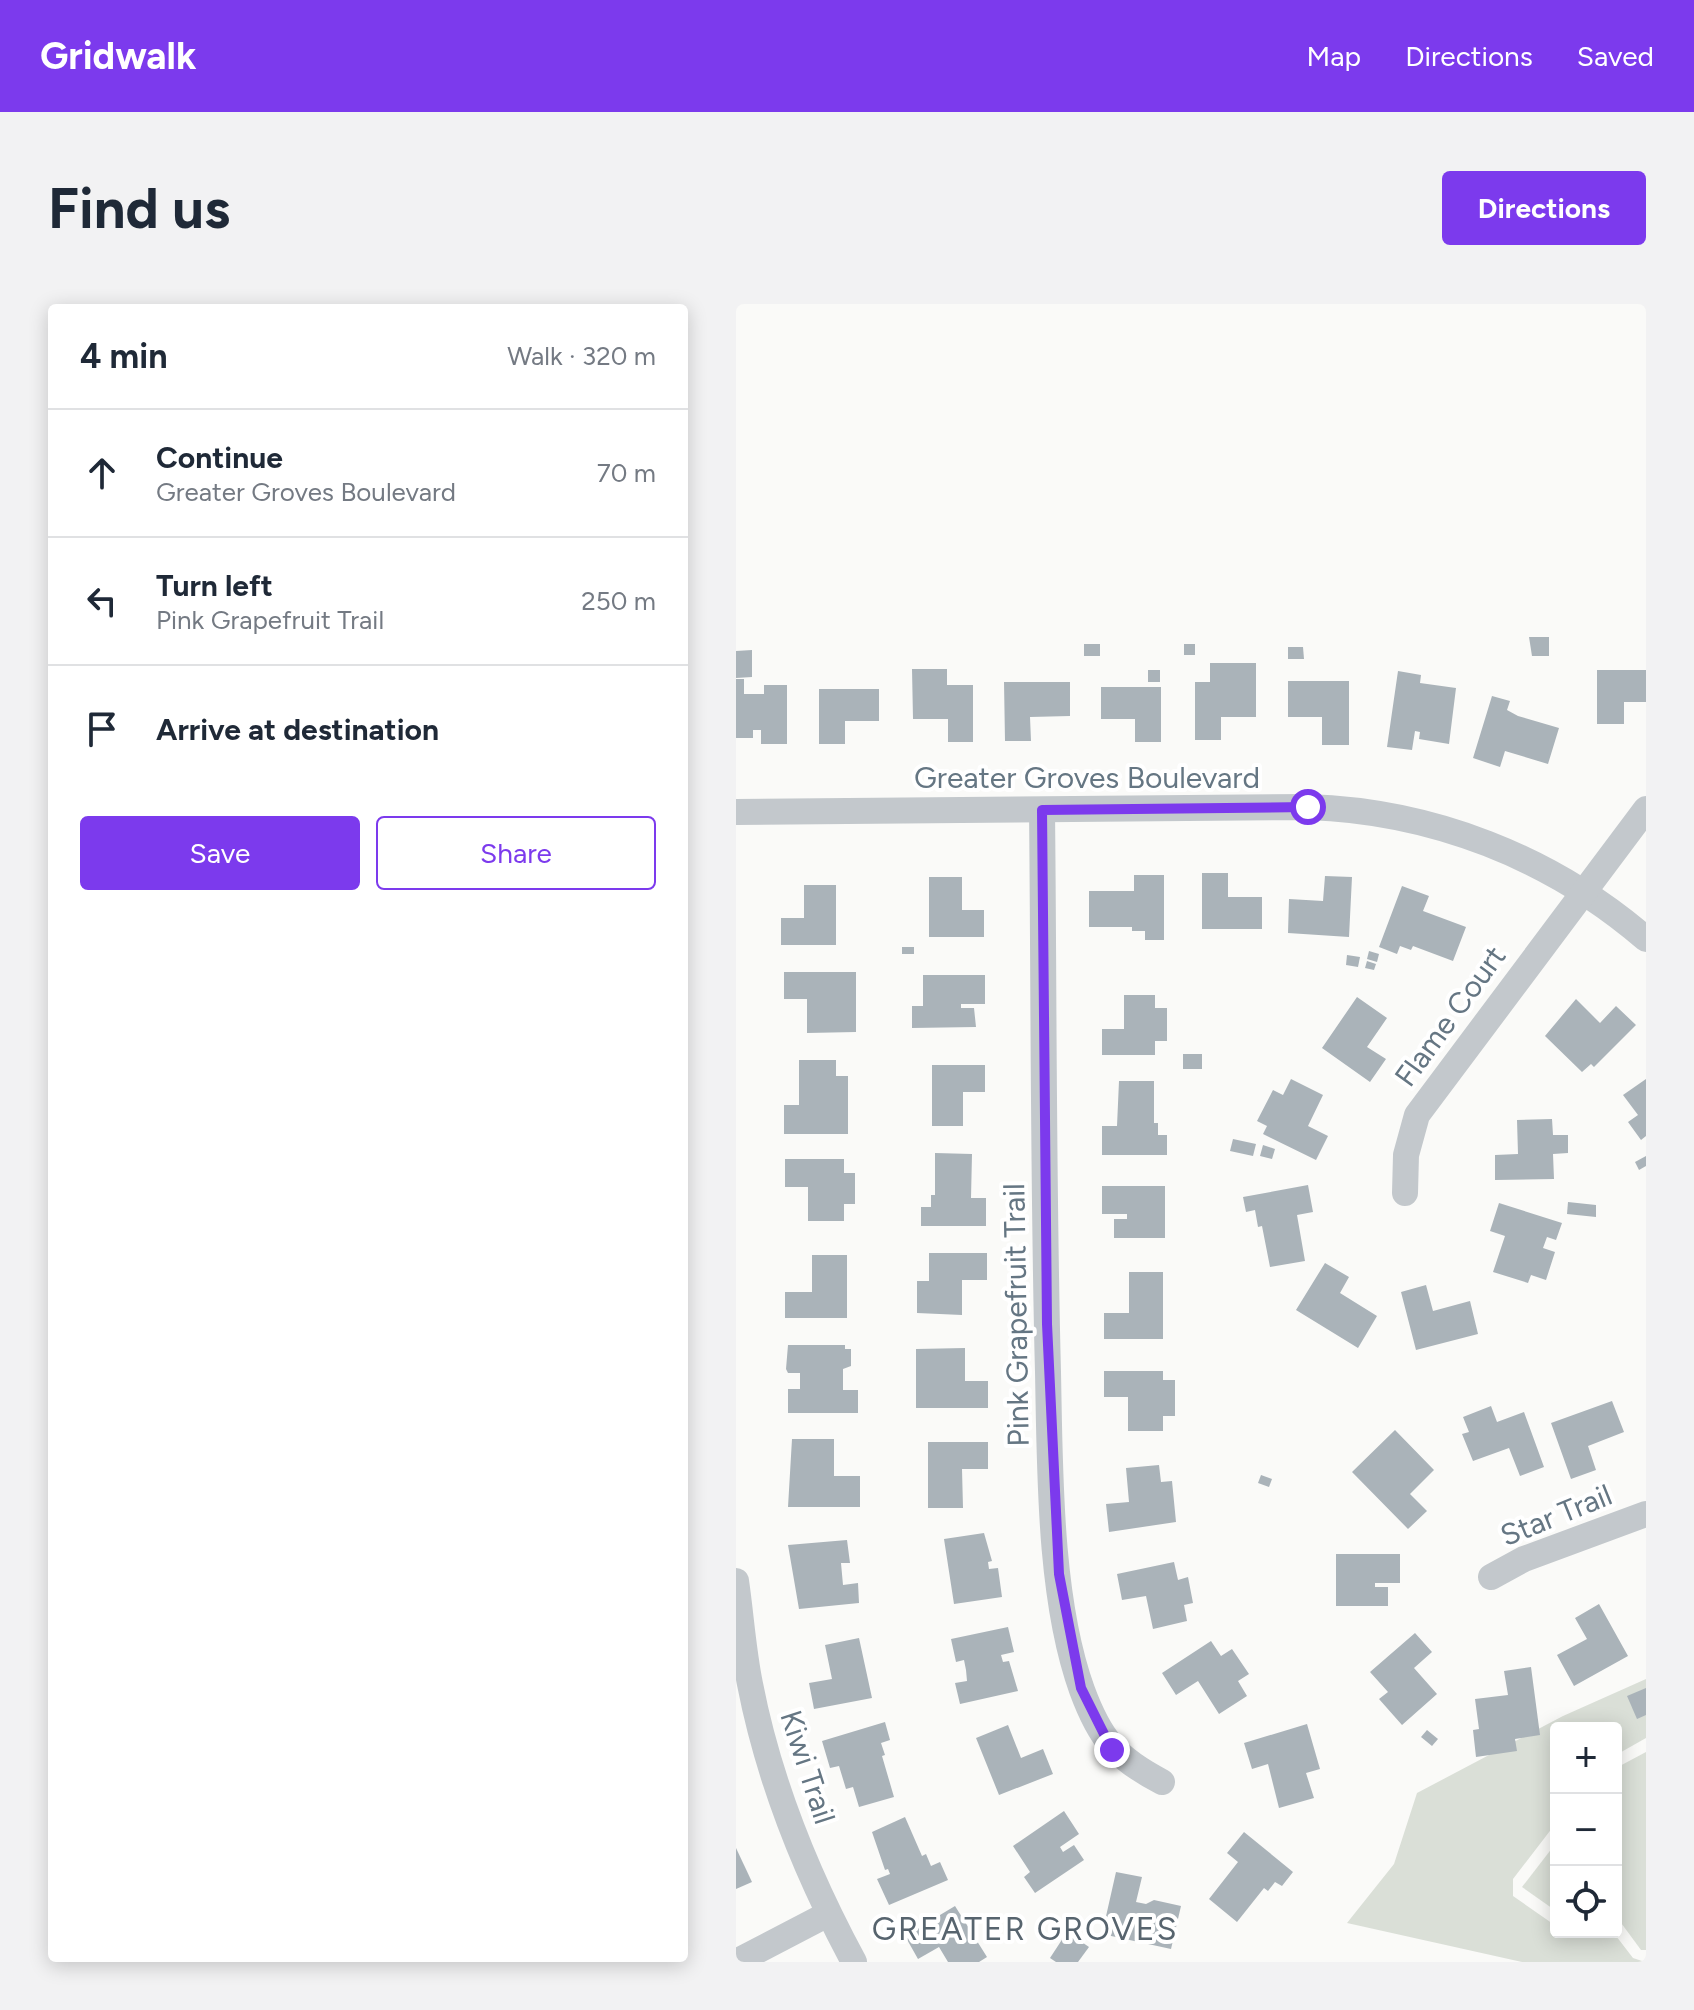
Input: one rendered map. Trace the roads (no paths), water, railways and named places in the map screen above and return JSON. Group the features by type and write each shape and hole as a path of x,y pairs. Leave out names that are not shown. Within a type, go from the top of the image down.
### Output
{"street":[{"name":"Greater Groves Boulevard","path":"736,812 1308,807 1366,811 1420,821 1520,857 1582,892 1646,939"},
{"name":"Flame Court","path":"1405,1193 1406,1155 1417,1115 1646,809"},
{"name":"Pink Grapefruit Trail","path":"1042,810 1047,1324 1059,1574 1081,1688 1097,1725 1112,1750 1126,1763 1162,1782"},
{"name":"Star Trail","path":"1491,1577 1524,1559 1646,1514"},
{"name":"Kiwi Trail","path":"736,1581 759,1726 789,1824 828,1914 854,1962"},
{"path":"736,1962 828,1914"}],"district":[{"name":"GREATER GROVES","path":"1025,1929"}]}
